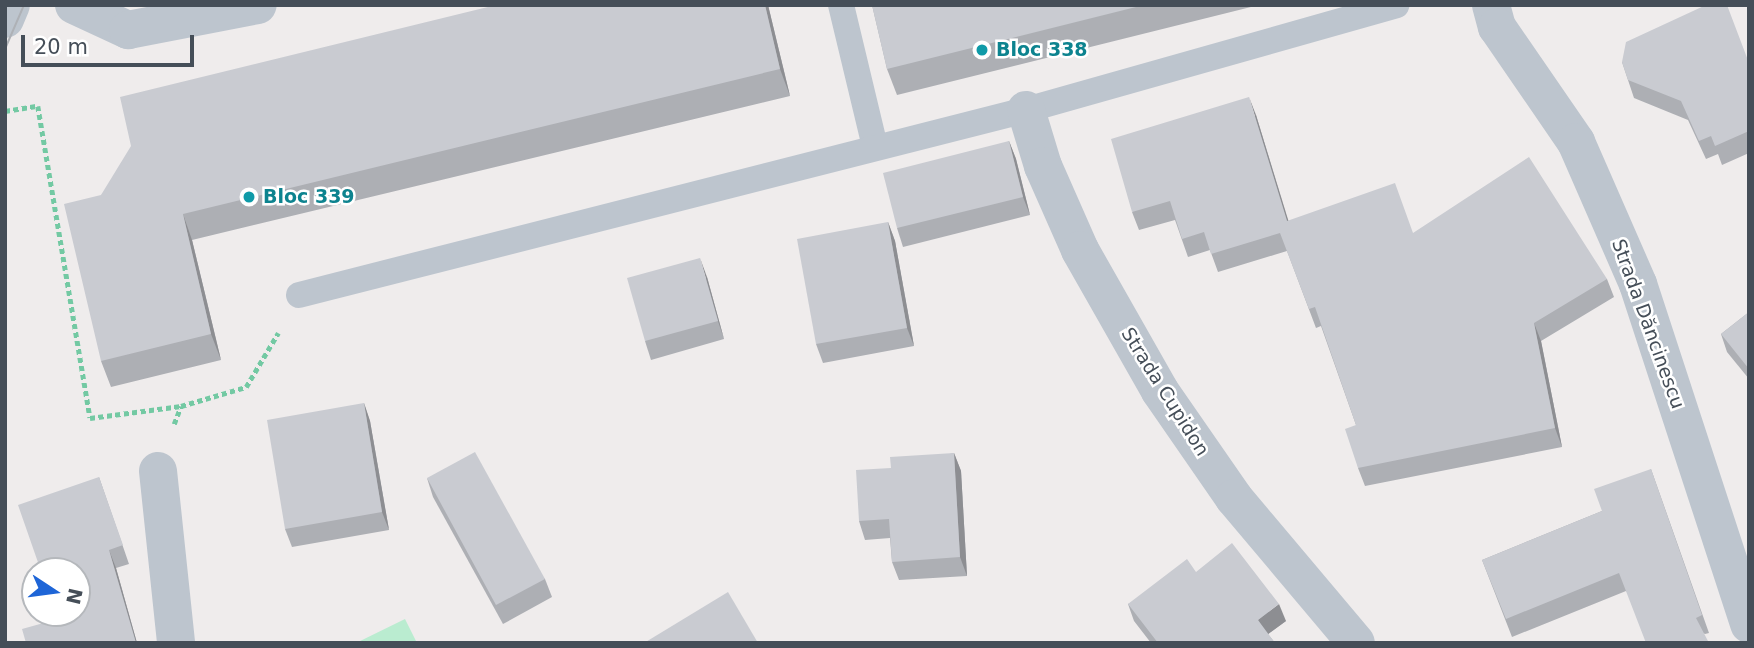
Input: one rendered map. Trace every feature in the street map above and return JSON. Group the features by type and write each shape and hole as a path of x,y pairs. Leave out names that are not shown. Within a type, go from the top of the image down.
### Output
{"street":[{"path":"5,19 11,5"},
{"path":"74,5 128,30 258,5"},
{"name":"Strada Dăncinescu","path":"1491,5 1497,27 1576,142 1638,284 1749,624"},
{"name":"Strada Cupidon","path":"1026,110 1043,166 1080,250 1160,390 1234,498 1356,643"},
{"path":"158,471 176,643"}],"lane":[{"path":"841,5 875,147"},
{"path":"299,295 1026,110 1396,5"}],"path":[{"path":"5,111 38,106 90,418 181,407 247,387 299,295"}],"green space":[{"path":"405,619 417,643 356,643"}],"building":[{"name":"Bloc 339","path":"496,5 765,5 780,69 183,214 211,334 101,361 64,204 101,195 131,146 120,97"},
{"path":"872,5 1144,5 887,69"},
{"path":"1706,5 1727,5 1749,63 1749,131 1715,146 1711,136 1699,141 1681,101 1628,80 1622,62 1626,42"},
{"path":"1249,97 1287,221 1395,183 1413,233 1529,157 1607,279 1534,323 1555,428 1358,468 1345,429 1356,425 1315,307 1309,309 1280,233 1211,254 1204,232 1182,239 1170,201 1132,212 1111,139"},
{"path":"1009,141 1023,197 897,228 883,173"},
{"path":"888,222 907,328 816,344 797,239"},
{"path":"700,258 718,321 645,341 627,278"},
{"path":"1749,312 1749,369 1721,334"},
{"path":"364,403 382,512 285,529 267,420"},
{"path":"475,452 545,579 496,605 427,478"},
{"path":"954,453 960,557 892,562 889,519 859,521 856,470 891,468 890,457"},
{"path":"1651,469 1702,615 1696,618 1709,643 1646,643 1619,573 1506,619 1482,560 1602,511 1594,489"},
{"path":"99,477 123,545 109,550 136,643 26,643 22,629 29,627 91,627 91,557 36,557 18,505"},
{"path":"1232,543 1279,604 1258,620 1275,643 1158,643 1128,604 1187,559 1196,572"},
{"path":"728,592 758,643 644,643"}],"tram line":[{"path":"5,49 24,5"}],"place":[{"name":"Bloc 338","path":"982,50"},
{"name":"Bloc 339","path":"249,197"}]}
